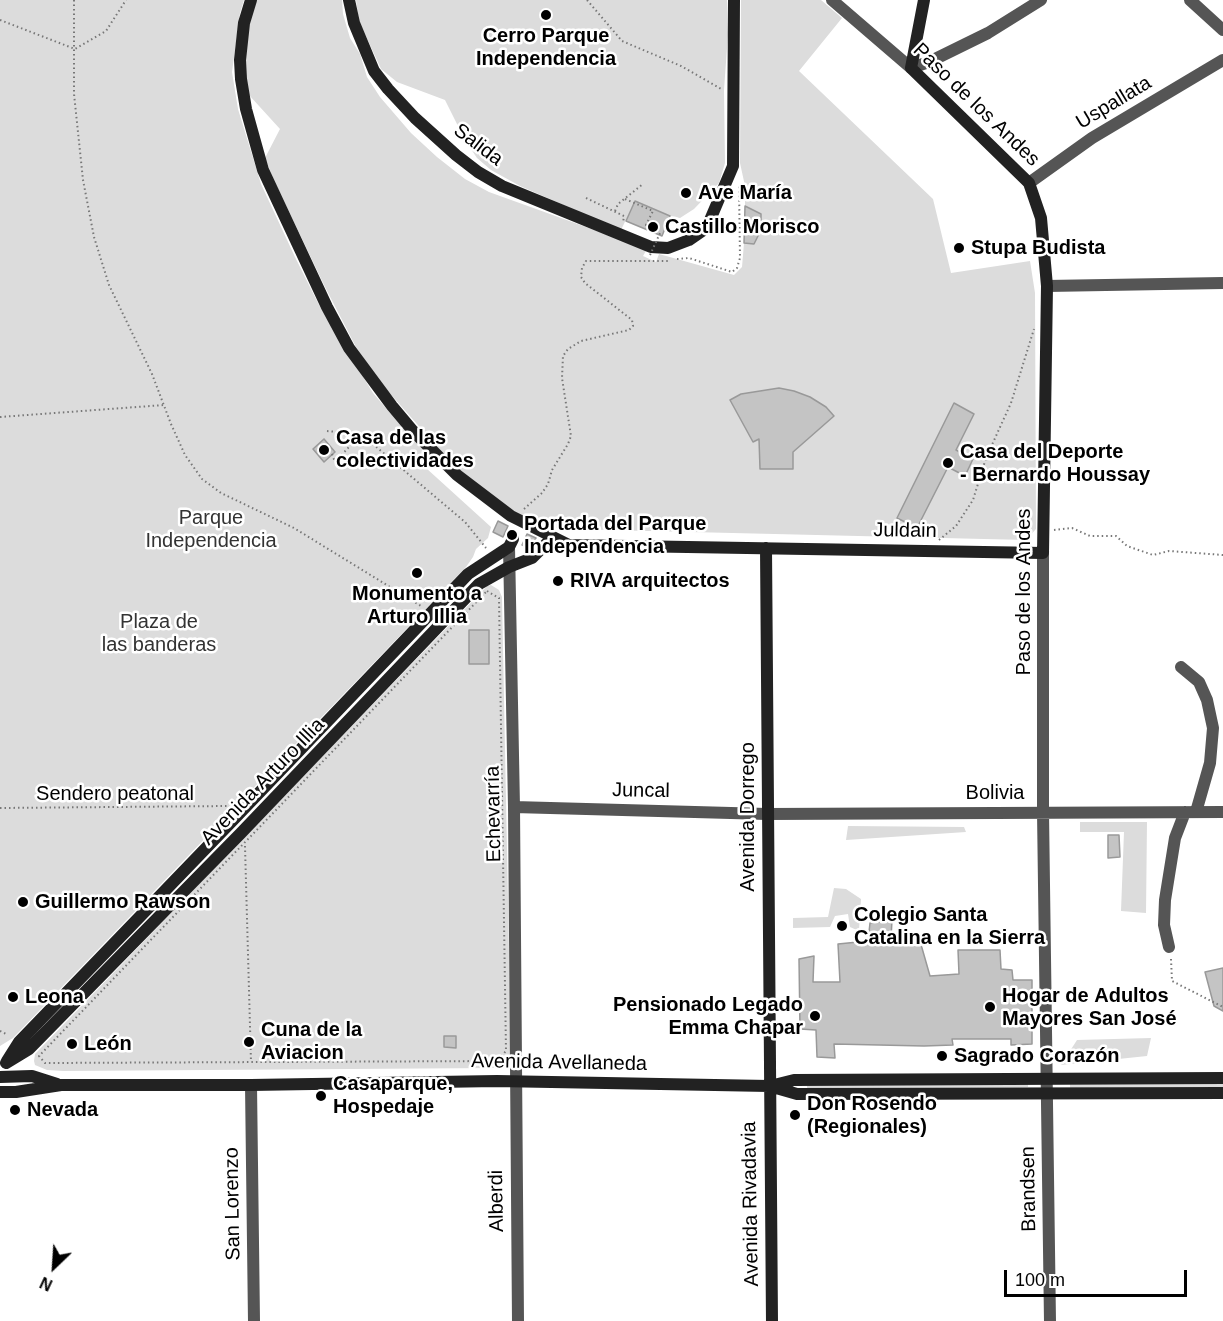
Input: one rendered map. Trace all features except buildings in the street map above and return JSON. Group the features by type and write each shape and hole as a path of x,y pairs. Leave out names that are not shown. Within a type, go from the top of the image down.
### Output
{"street":[{"name":"Juldain","path":"251,0 244,22 240,60 240,80 251,131 263,170 327,307 349,348 384,397 413,431 515,532 553,537 569,545 1043,553"},
{"name":"Salida","path":"349,0 354,23 374,71 416,118 456,155 478,172 502,186 650,251"},
{"path":"650,251 675,247 702,231 710,220 733,166 734,0"},
{"name":"Paso de los Andes","path":"832,0 911,68 1029,183 1041,218 1047,286 1043,531 1043,812 1047,1087"},
{"path":"924,0 911,68 929,62 988,33 1041,0"},
{"path":"1190,0 1223,30"},
{"name":"Uspallata","path":"1029,183 1092,138 1223,60"},
{"path":"1047,286 1223,283"},
{"name":"Echevarría","path":"515,532 509,567 516,1081"},
{"name":"Avenida Arturo Illia","path":"3,1066 19,1042 468,574 515,532"},
{"name":"Avenida Arturo Illia","path":"3,1066 37,1041 242,833 479,584 509,567 532,558 553,537"},
{"name":"Avenida Dorrego","path":"766,548 769,1086"},
{"path":"1169,947 1164,925 1164,900 1175,838 1191,812 1210,763 1213,728 1207,700 1199,682 1181,667"},
{"name":"Juncal","path":"514,807 767,814"},
{"name":"Bolivia","path":"767,814 1223,812"},
{"name":"Avenida Avellaneda","path":"61,1085 32,1076 0,1077 0,1092 16,1092 61,1085 251,1086 516,1081 769,1086 797,1094 1047,1087"},
{"path":"1047,1087 1223,1078"},
{"name":"Alberdi","path":"516,1081 518,1321"},
{"name":"San Lorenzo","path":"251,1086 254,1321"},
{"name":"Avenida Rivadavia","path":"769,1086 772,1321"},
{"path":"1047,1087 1223,1093"},
{"name":"Brandsen","path":"1047,1087 1050,1321"}],"path":[{"path":"74,0 75,104 83,180 94,237 109,285 152,374 185,455 202,479 220,493 294,528 423,607"},
{"path":"0,20 75,49 106,32 126,0"},
{"path":"587,0 622,41 681,66 733,96"},
{"path":"515,532 548,484 552,470 571,436 562,378 563,356 568,349 581,341 629,330 633,326 632,320 585,283 581,276 586,261 664,262 684,258 732,272 737,268 740,258 740,190 733,166"},
{"path":"615,212 618,204 643,184"},
{"path":"586,198 624,216"},
{"path":"625,199 653,211 646,225 661,231 650,251"},
{"path":"925,551 956,526 973,500 986,458 1011,403 1034,329"},
{"path":"0,417 164,405"},
{"path":"327,431 361,434 465,522 486,548"},
{"path":"332,454 335,462 361,434"},
{"path":"1043,531 1072,528 1090,536 1116,536 1127,546 1153,555 1169,551 1223,555"},
{"path":"487,591 499,598 506,1051 497,1060 45,1064 39,1056 244,843 487,591"},
{"name":"Sendero peatonal","path":"0,808 231,806"},
{"path":"244,843 250,1062"},
{"path":"1169,947 1172,981 1223,1007"}],"green space":[{"name":"Parque Independencia","path":"0,0 244,0 240,13 232,72 238,109 261,184 295,257 319,305 373,393 433,459 426,468 491,527 488,538 476,549 466,567 13,1038 0,1046"},
{"path":"257,0 342,0 343,14 350,38 360,54 367,77 380,97 411,133 465,179 489,192 647,249 643,256 656,262 659,254 734,275 742,267 744,243 754,244 761,230 771,230 769,222 761,221 760,214 745,206 745,186 740,163 741,0 821,0 842,18 799,71 933,199 951,273 1030,261 1035,293 1036,529 1026,540 565,529 542,526 512,511 480,489 446,457 379,381 356,347 325,287 265,158 280,129 249,95 245,69 247,38 252,10"},
{"path":"356,0 727,0 728,34 724,90 725,163 719,183 694,209 680,218 635,201 621,230 520,186 491,170 477,158 465,140 445,100 397,82 381,69 359,21"},
{"path":"491,585 499,590 502,597 511,1052 509,1059 494,1068 63,1071 47,1070 35,1065 35,1054 487,586"},
{"path":"1080,822 1147,822 1146,913 1121,911 1124,832 1080,832"},
{"path":"848,826 964,827 966,832 846,840"},
{"path":"834,888 846,889 861,899 859,931 850,927 848,914 835,916 830,927 793,928 793,918 828,917"},
{"path":"1151,1038 1147,1056 1061,1065 1077,1040"},
{"path":"1028,1083 1028,1087 807,1088 807,1084"},
{"path":"1223,1083 1223,1087 1070,1088 1070,1084"}],"place":[{"name":"Cerro Parque Independencia","path":"546,15"},
{"name":"Ave María","path":"686,193"},
{"name":"Castillo Morisco","path":"653,227"},
{"name":"Stupa Budista","path":"959,248"},
{"name":"Casa de las colectividades","path":"324,450"},
{"name":"Casa del Deporte - Bernardo Houssay","path":"948,463"},
{"name":"Portada del Parque Independencia","path":"512,535"},
{"name":"Monumento a Arturo Illia","path":"417,573"},
{"name":"RIVA arquitectos","path":"558,581"},
{"name":"Guillermo Rawson","path":"23,902"},
{"name":"Colegio Santa Catalina en la Sierra","path":"842,926"},
{"name":"Leona","path":"13,997"},
{"name":"Hogar de Adultos Mayores San José","path":"990,1007"},
{"name":"Pensionado Legado Emma Chapar","path":"815,1016"},
{"name":"Cuna de la Aviacion","path":"249,1042"},
{"name":"León","path":"72,1044"},
{"name":"Sagrado Corazón","path":"942,1056"},
{"name":"Casaparque, Hospedaje","path":"321,1096"},
{"name":"Nevada","path":"15,1110"},
{"name":"Don Rosendo (Regionales)","path":"795,1115"}],"park label":[{"name":"Plaza de las banderas","path":"159,634"}]}
